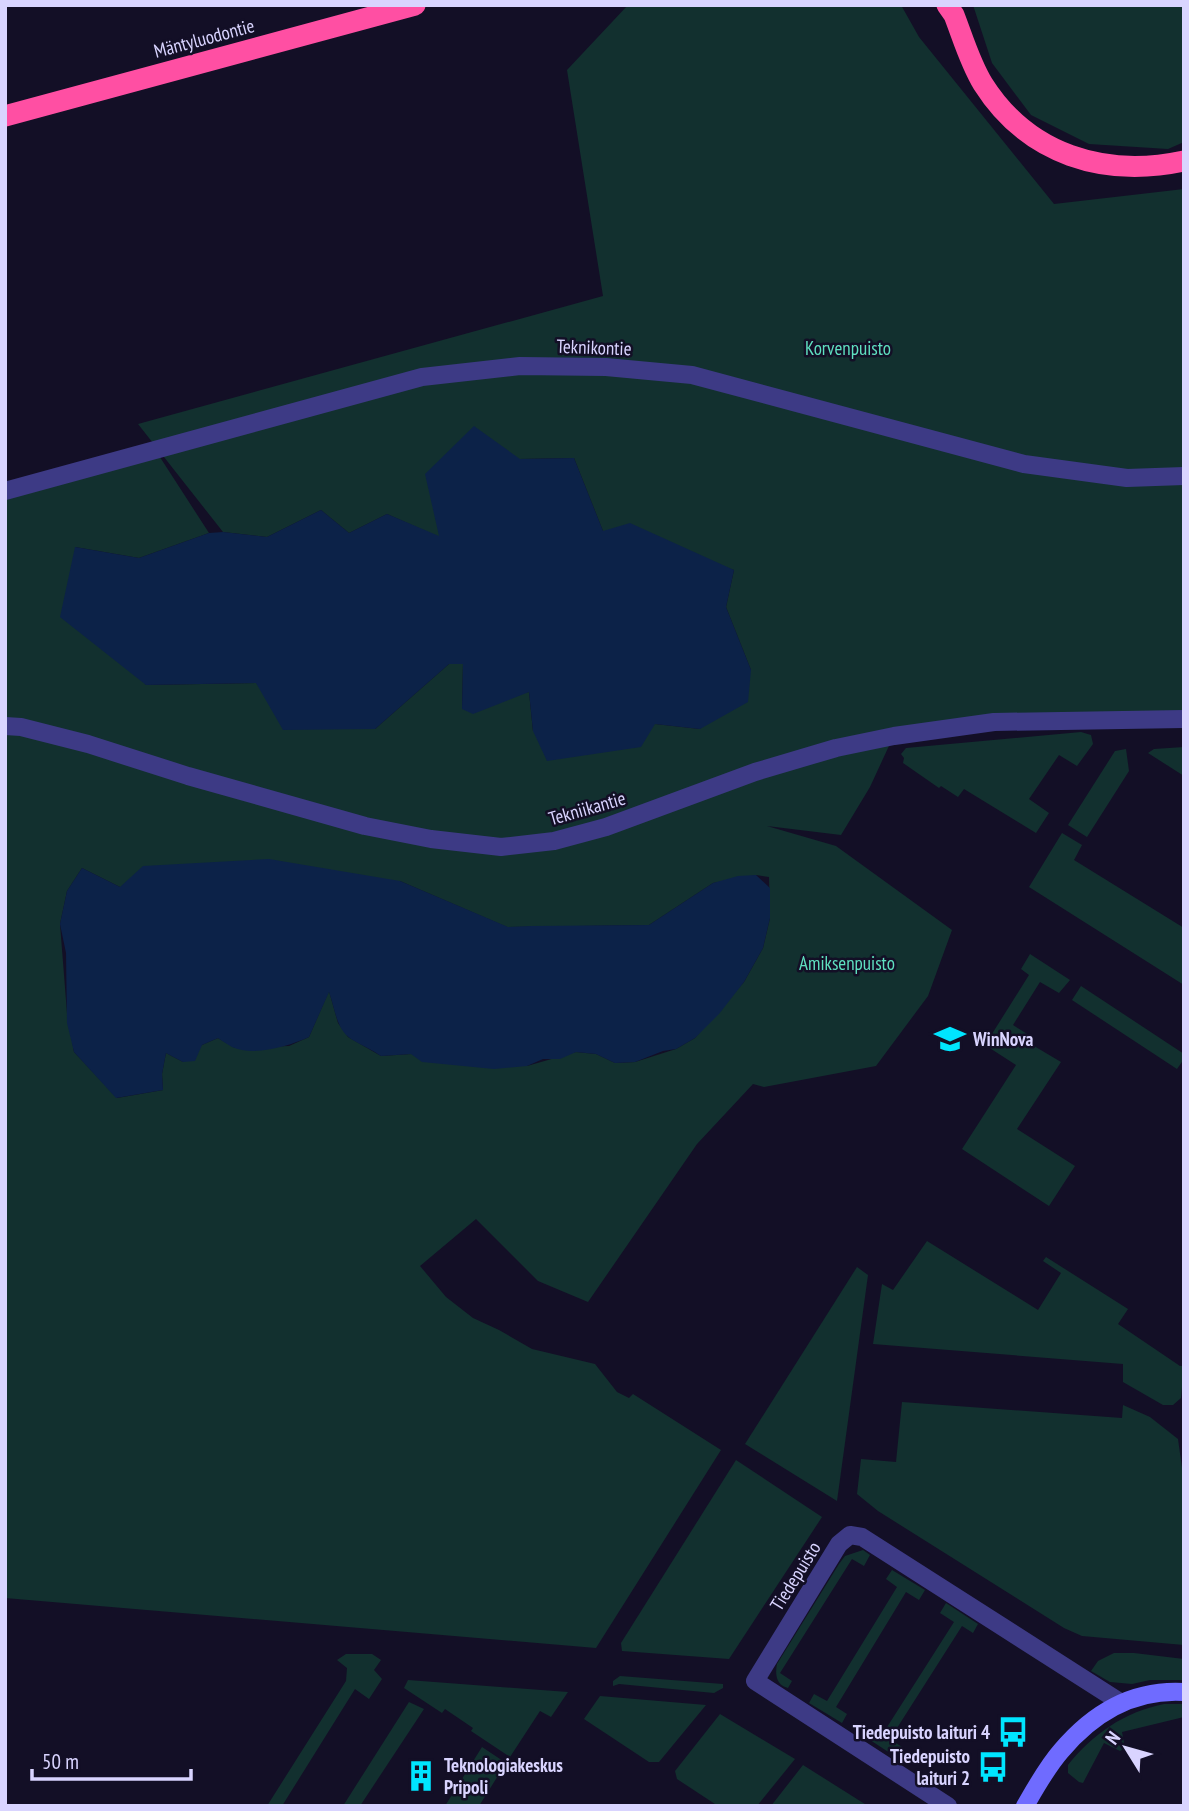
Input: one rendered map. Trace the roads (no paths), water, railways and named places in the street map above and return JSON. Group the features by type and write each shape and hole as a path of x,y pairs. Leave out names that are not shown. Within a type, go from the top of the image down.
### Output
{"highway":[{"name":"Mäntyluodontie","path":"5,116 415,5"},
{"path":"951,8 982,82 1003,112 1026,132 1055,150 1085,161 1120,167 1162,166 1184,162"}],"street":[{"name":"Teknikontie","path":"5,491 422,377 520,366 606,367 692,375 1024,464 1127,478 1184,476"},
{"name":"Tekniikantie","path":"5,726 21,727 88,744 188,776 365,826 431,839 501,847 554,841 606,827 755,772 836,748 894,736 994,722 1184,719"},
{"name":"Tiedepuisto","path":"948,1806 755,1681 839,1544 850,1535 862,1536 1120,1702"},
{"path":"1025,1806 1059,1752 1099,1714 1120,1702 1150,1693 1184,1692"}],"water":[{"path":"474,426 520,459 574,458 603,531 630,523 734,570 726,607 751,670 748,702 700,729 655,724 641,747 547,761 533,731 529,692 473,714 462,709 463,664 449,664 375,729 283,730 256,683 146,685 60,617 75,547 139,558 209,533 267,537 321,510 349,533 387,514 439,536 425,474"},
{"path":"269,859 400,881 508,927 649,925 713,883 738,876 756,875 770,888 770,918 763,948 744,982 719,1014 695,1038 676,1049 635,1062 615,1063 596,1054 576,1052 560,1059 543,1059 527,1066 494,1069 422,1062 411,1054 381,1056 346,1035 339,1024 329,992 309,1037 261,1051 241,1050 218,1038 202,1045 195,1061 183,1062 166,1053 162,1074 163,1090 116,1098 74,1052 67,1023 66,953 60,924 67,891 82,868 120,887 143,866"}],"place":[{"name":"WinNova","path":"950,1039"},
{"name":"Tiedepuisto laituri 4","path":"1013,1732"},
{"name":"Tiedepuisto laituri 2","path":"993,1767"},
{"name":"Teknologiakeskus Pripoli","path":"421,1776"}],"park label":[{"name":"Korvenpuisto","path":"848,348"},
{"name":"Amiksenpuisto","path":"847,963"}]}
